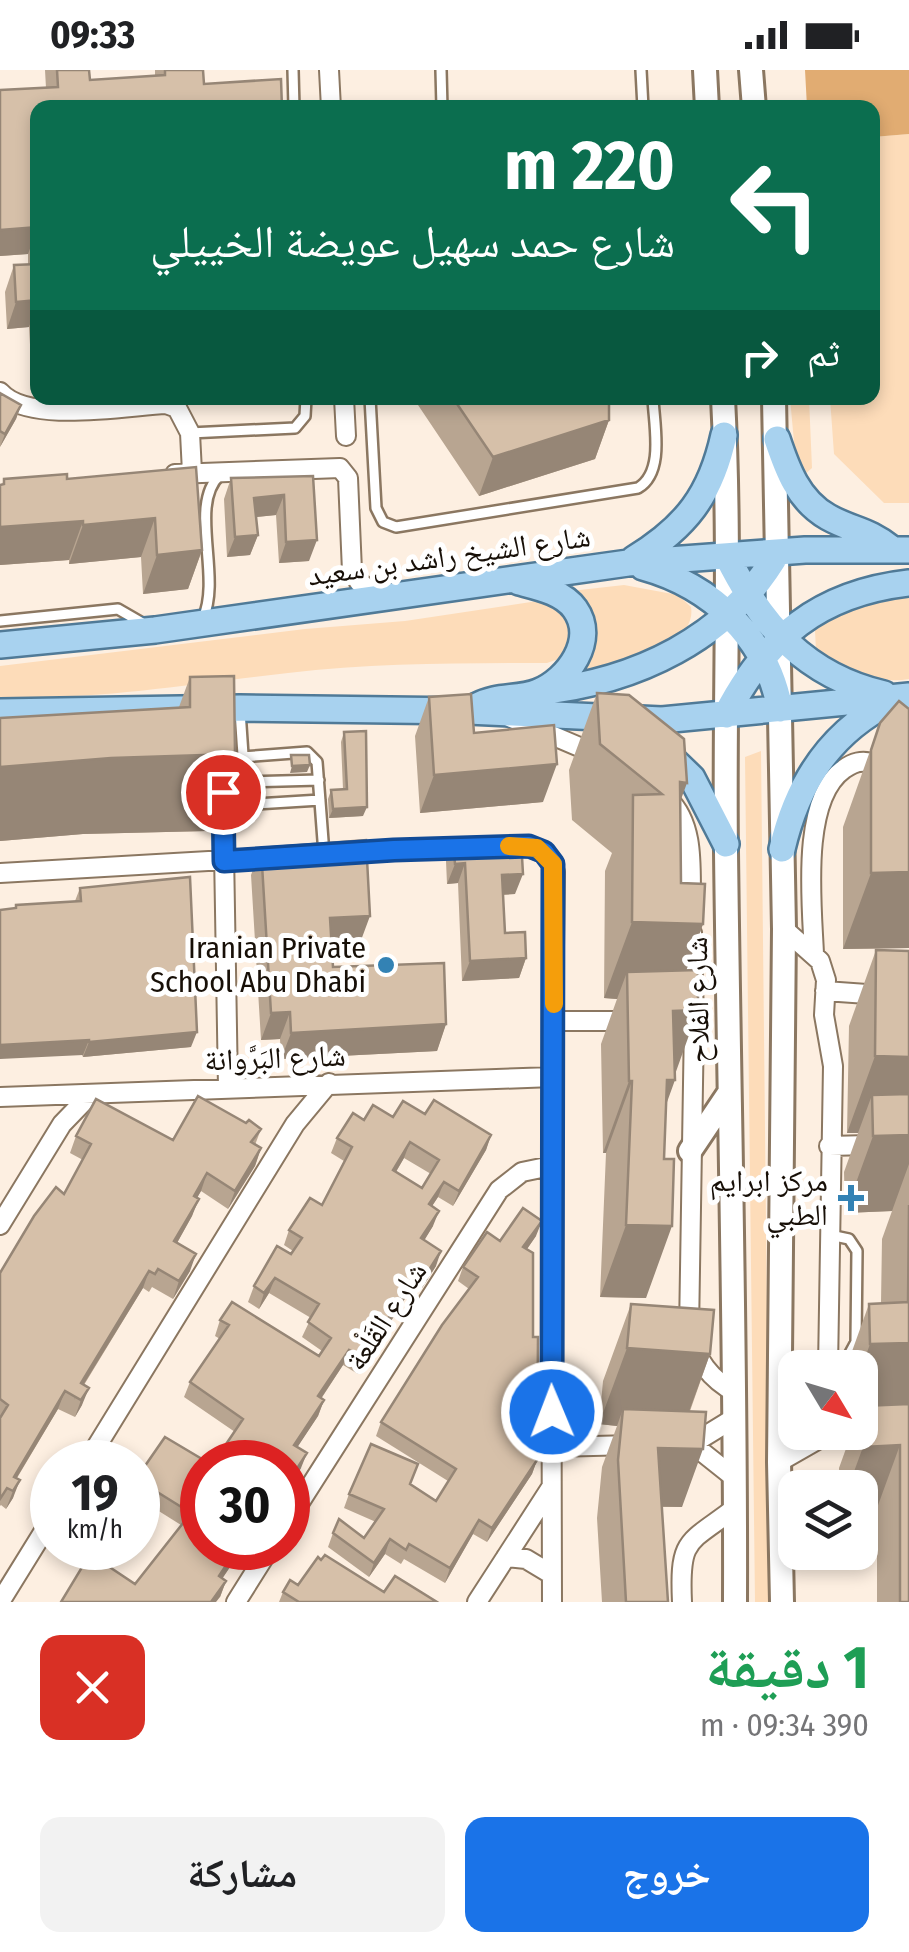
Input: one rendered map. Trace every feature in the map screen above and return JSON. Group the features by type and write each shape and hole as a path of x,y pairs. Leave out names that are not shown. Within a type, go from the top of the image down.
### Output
{"main road":[{"path":"705,70 707,100"},
{"path":"751,70 753,100"},
{"name":"شارع الفلاح","path":"722,405 729,614 726,844 736,1392 735,1602"},
{"path":"775,405 778,552 771,673 780,709 787,1350"},
{"path":"628,563 659,544 704,495 718,466 724,435"},
{"path":"777,439 790,477 815,507 830,518 872,533 900,549"},
{"name":"شارع الشيخ راشد بن سعيد","path":"0,645 155,630 628,563 778,552 900,549"},
{"path":"468,711 500,697 589,685 668,656 729,614 749,595 778,552"},
{"path":"728,556 771,647"},
{"path":"628,563 696,589 771,647 807,661 835,678 904,697"},
{"path":"514,580 550,591 566,601 576,609 584,629 580,651 570,668 538,692"},
{"path":"726,715 771,647 806,618 850,595 909,582"},
{"path":"0,712 152,715 240,708 468,711 687,720 904,697"},
{"path":"782,849 790,815 821,757 870,712 904,697"},
{"path":"606,718 678,762 704,798 726,844"},
{"path":"690,1152 728,1093"},
{"path":"781,1450 782,1602"}],"street":[{"path":"329,70 331,100"},
{"path":"0,392 8,402 39,410 145,405"},
{"path":"169,405 177,408 190,433 192,472"},
{"path":"344,405 346,436"},
{"path":"154,476 334,466 348,478 352,570 359,582 384,599"},
{"path":"500,713 618,764"},
{"path":"814,954 815,818 829,784 843,769 865,761 875,764 909,793"},
{"path":"654,786 676,807 688,840 694,1022 690,1331 693,1347 710,1374 736,1392"},
{"path":"223,792 228,1088"},
{"path":"0,873 521,846 544,852 555,872 550,1166 552,1602"},
{"path":"784,929 814,954 824,970 824,1015 833,1066 828,1350"},
{"path":"825,990 909,997"},
{"path":"554,1021 654,1022"},
{"path":"674,1022 694,1022"},
{"name":"شارع البَرَّوانة","path":"0,1098 553,1076"},
{"path":"100,1440 295,1124 328,1084"},
{"path":"288,1085 297,1104 295,1124"},
{"path":"0,1225 62,1124 91,1094"},
{"path":"52,1095 62,1124"},
{"path":"829,1146 909,1144"},
{"name":"شارع القَلْعة","path":"310,1486 499,1190 522,1172 550,1166"},
{"path":"672,1444 692,1444 736,1417"},
{"path":"878,1432 909,1431"},
{"path":"692,1444 736,1479"},
{"path":"553,1447 652,1445"},
{"path":"779,1462 799,1450"},
{"path":"477,1602 552,1486"},
{"path":"682,1602 681,1565 688,1544 735,1508"},
{"path":"0,1602 30,1554"},
{"path":"506,1557 526,1559 551,1574"},
{"path":"236,1602 256,1570"}],"lane":[{"path":"293,70 294,100"},
{"path":"441,70 442,100"},
{"path":"641,70 643,100"},
{"path":"190,433 295,428 305,416 306,405"},
{"path":"370,405 376,508 384,522 396,527 638,488 649,482 654,468 653,405"},
{"path":"200,624 210,597 206,493 226,471"},
{"path":"0,621 118,610 155,630"},
{"path":"240,708 244,796 252,803 320,800"},
{"path":"242,756 310,753 317,762 320,800 307,856"},
{"path":"243,782 318,780"},
{"path":"828,1235 848,1240 858,1258 856,1342 852,1350"}],"shaded area":[{"path":"805,70 909,70 909,134 880,136 880,100 807,100"},
{"path":"909,134 909,503 884,503 834,454 830,405 880,405 880,136"},
{"path":"791,405 809,405 812,468 804,475 796,464"},
{"path":"624,585 678,595 691,607 690,622 681,635 650,654 579,671 592,650 595,629 588,609 571,591"},
{"path":"909,596 909,679 872,677 816,651 815,630 846,610"},
{"path":"544,600 573,614 567,656 547,663 353,667 110,694 0,697 0,666 305,629 405,621"},
{"path":"761,751 770,1602 755,1602 745,757"}],"building":[{"path":"57,70 89,70 90,80 165,75 165,70 203,70 204,84 281,79 282,100 30,100 30,228 0,230 0,90 58,87"},
{"path":"30,264 30,301 16,302 14,265"},
{"path":"0,393 21,405 5,434 0,431"},
{"path":"458,405 609,405 609,420 493,457"},
{"path":"196,467 202,550 157,555 155,518 0,527 0,485 4,479 67,474 67,479"},
{"path":"313,476 317,540 286,542 284,495 254,498 258,535 235,537 231,478"},
{"path":"234,676 235,754 0,767 0,718 190,707 190,677"},
{"path":"597,693 629,695 684,739 687,783 680,782 681,883 705,884 703,924 632,922 633,795 662,794 600,744"},
{"path":"471,694 474,733 554,725 557,764 434,775 429,697"},
{"path":"899,701 909,709 909,872 871,873 871,750 880,723"},
{"path":"366,731 367,807 333,809 331,790 347,789 344,732"},
{"path":"291,755 309,755 310,765 292,766"},
{"path":"521,839 523,874 502,875 505,933 525,932 526,958 470,961 465,863 455,864 453,841"},
{"path":"366,840 370,916 330,918 333,967 444,963 446,1024 291,1033 290,1012 271,1013 261,848"},
{"path":"190,877 197,1032 0,1045 0,910 16,905 81,901 80,888"},
{"path":"876,950 909,951 909,1057 875,1056"},
{"path":"698,970 698,1010 673,1011 675,1080 667,1080 664,1159 674,1159 672,1226 626,1225 632,1081 627,972"},
{"path":"909,1094 909,1135 873,1136 872,1095"},
{"path":"198,1096 261,1129 251,1142 261,1148 235,1191 207,1173 194,1196 199,1199 174,1241 196,1254 179,1281 158,1269 155,1274 149,1271 81,1383 89,1388 81,1400 65,1391 36,1440 30,1440 30,1450 14,1477 20,1480 13,1491 7,1488 0,1499 0,1418 8,1405 0,1399 0,1273 56,1187 64,1194 91,1144 76,1136 96,1099 173,1140"},
{"path":"434,1100 491,1135 459,1191 444,1182 429,1204 439,1211 421,1238 441,1251 427,1273 420,1268 363,1358 349,1350 318,1396 324,1400 297,1440 229,1440 243,1419 190,1382 229,1325 220,1320 232,1302 319,1356 331,1338 308,1322 319,1304 275,1278 264,1293 254,1286 277,1246 291,1254 302,1238 289,1230 310,1198 322,1205 352,1147 337,1138 353,1113 364,1120 373,1105 393,1117 403,1101 425,1114","holes":["410,1142 439,1160 422,1188 393,1170"]},
{"path":"909,1205 909,1343 870,1344 869,1304 908,1302"},
{"path":"523,1208 542,1221 523,1247 533,1253 533,1337 538,1337 537,1460 492,1528 479,1520 450,1568 409,1544 406,1550 390,1539 374,1563 333,1533 339,1519 364,1538 384,1509 349,1494 371,1444 418,1464 410,1484 436,1501 456,1469 381,1422 442,1325 478,1277 463,1267 487,1232 500,1241"},
{"path":"631,1304 714,1310 710,1354 627,1348"},
{"path":"909,1404 909,1602 900,1602 900,1445 878,1446 878,1405"},
{"path":"623,1409 706,1412 703,1449 658,1448 668,1602 626,1602 618,1460"},
{"path":"165,1437 180,1446 180,1506 160,1494 160,1444"},
{"path":"180,1527 180,1570 223,1570 219,1576 226,1581 211,1602 61,1602 80,1570 114,1570 135,1584 146,1570 160,1570 160,1552"},
{"path":"325,1555 384,1592 395,1576 437,1602 299,1602 283,1592 290,1580 298,1585 318,1557 321,1560"}],"slow traffic":[{"path":"509,846 537,848 553,864 554,1004"}],"place":[{"name":"Iranian Private School Abu Dhabi","path":"386,965"},
{"name":"مركز ابرايم الطبي","path":"851,1198"}],"route":[{"path":"223,792 224,861 529,846 544,852 553,864 552,1412"}]}
